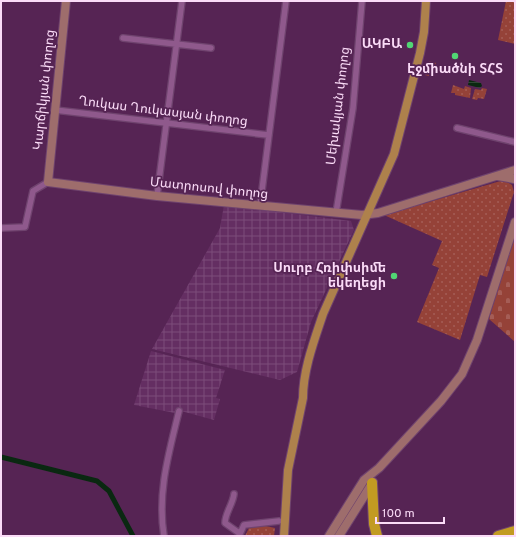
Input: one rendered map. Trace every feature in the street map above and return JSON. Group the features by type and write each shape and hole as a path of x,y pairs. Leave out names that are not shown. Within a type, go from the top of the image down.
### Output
{"highway":[{"path":"372,483 374,524 377,536"},
{"path":"498,536 515,531"}],"main road":[{"path":"278,536 287,449 314,340 323,314 386,176 398,141 420,53 424,32 426,1"},
{"path":"284,536 288,470 303,398 303,386"}],"street":[{"name":"Կարճիկյան փողոց","path":"48,182 66,1"},
{"path":"157,196 182,1"},
{"path":"260,206 286,1"},
{"name":"Մեխակյան փողոց","path":"336,213 353,108 362,1"},
{"path":"123,38 212,48"},
{"name":"Ղուկաս Ղուկասյան փողոց","path":"55,110 268,135"},
{"path":"457,128 515,142"},
{"path":"498,176 515,179 515,170"},
{"name":"Մատրոսով փողոց","path":"48,182 157,196 336,213 368,214 515,170"},
{"path":"1,228 25,227 33,191 48,182"},
{"path":"329,536 364,480 379,468 441,401 462,374 477,340 515,222"},
{"path":"164,536 161,506 163,480 178,411"},
{"path":"338,536 372,483 379,468"},
{"path":"234,494 233,503 225,519 225,523 239,535 244,525 279,521"}],"shaded area":[{"path":"469,80 481,83 482,86 480,88 468,85"},
{"path":"224,205 351,221 354,230 311,322 297,372 280,380 152,349 220,228"},
{"path":"151,351 225,370 216,398 220,399 214,420 181,411 180,414 134,405"}],"green space":[{"path":"506,1 515,1 515,44 498,40"},
{"path":"429,61 436,63 432,74 429,73 429,76 425,75"},
{"path":"453,85 464,89 465,86 471,88 470,98 451,93"},
{"path":"482,88 487,89 484,99 472,99 475,89 481,90"},
{"path":"504,180 512,185 514,192 487,277 480,275 460,340 417,322 439,268 432,265 442,241 384,215"},
{"path":"515,229 515,342 489,319"},
{"path":"261,525 275,528 274,536 245,536 250,526"}],"waterway":[{"path":"1,457 97,481 109,491 133,536"}],"place":[{"name":"ԱԿԲԱ","path":"410,45"},
{"name":"Էջմիածնի ՏՀՏ","path":"455,56"},
{"name":"Սուրբ Հռիփսիմե եկեղեցի","path":"394,276"}]}
